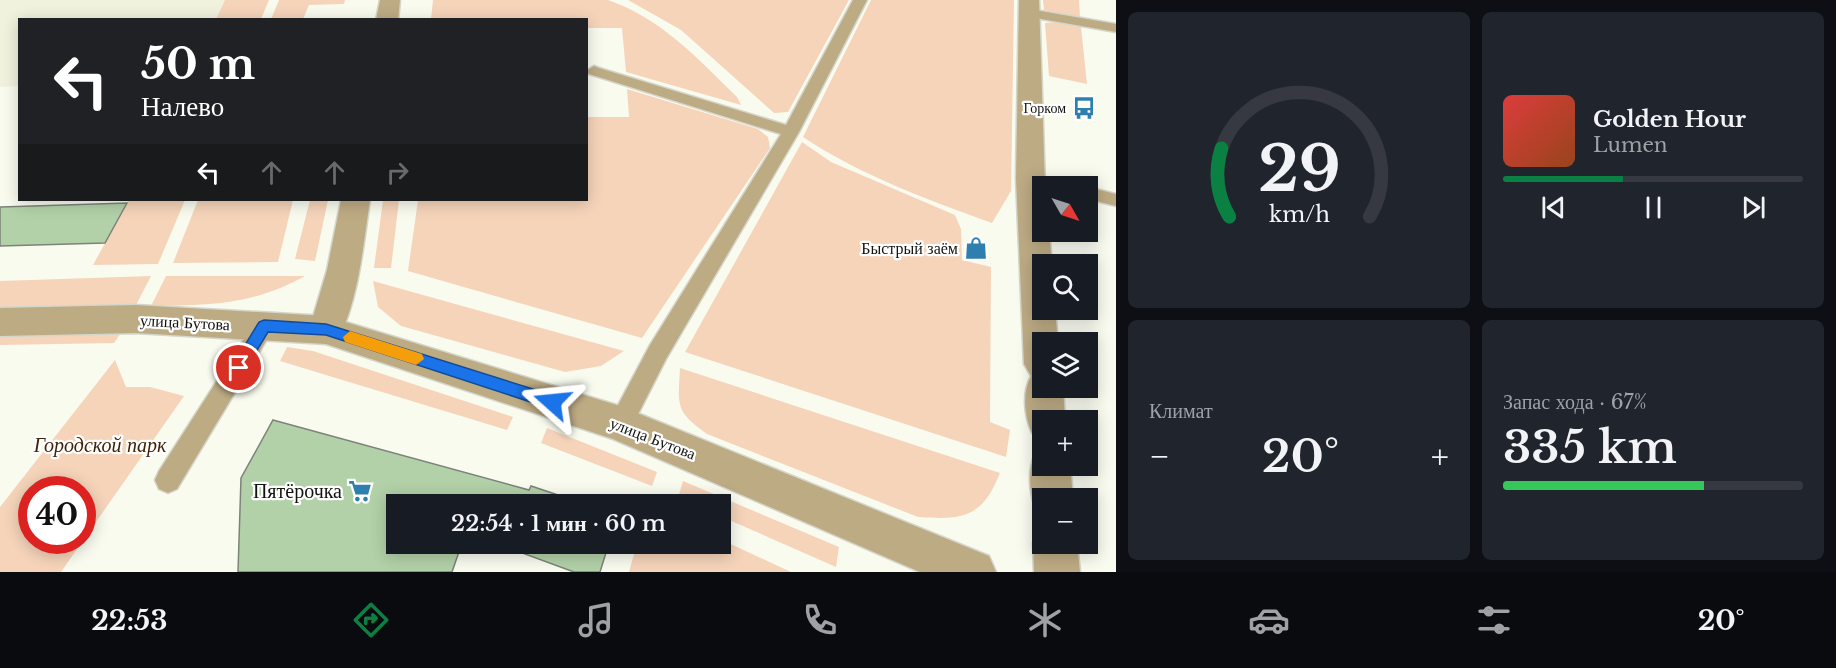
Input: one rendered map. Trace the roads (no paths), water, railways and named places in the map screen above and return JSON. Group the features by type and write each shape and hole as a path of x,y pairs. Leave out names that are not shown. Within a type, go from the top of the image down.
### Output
{"street":[{"path":"387,18 390,0"},
{"path":"1029,7 1030,179 1040,332"},
{"path":"326,330 343,270 355,201"},
{"name":"улица Бутова","path":"0,322 136,319 326,330 620,424 973,572"},
{"path":"1056,554 1057,572"}],"lane":[{"path":"620,424 658,352 791,132 860,0"},
{"path":"1029,7 1116,28"},
{"path":"594,71 791,132"},
{"path":"1098,196 1116,200"},
{"path":"168,480 264,326"}],"place":[{"name":"Горком","path":"1084,108"},
{"name":"Быстрый заём","path":"976,248"},
{"name":"Пятёрочка","path":"360,491"}],"park label":[{"name":"Городской парк","path":"100,445"}]}
